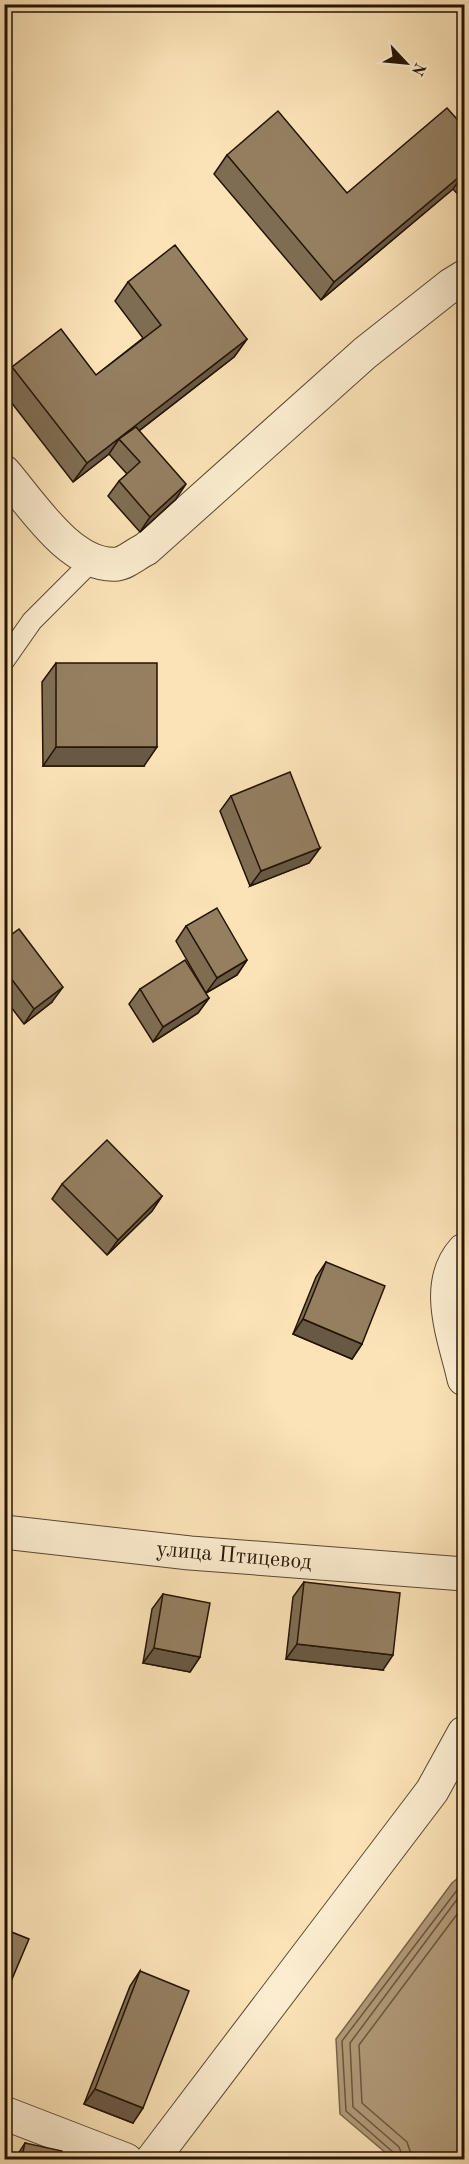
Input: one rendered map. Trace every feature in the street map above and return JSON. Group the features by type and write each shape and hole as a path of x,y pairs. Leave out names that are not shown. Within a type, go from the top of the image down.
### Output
{"street":[{"path":"4,472 68,546 91,562 119,564 146,549 365,353 451,285 465,277"},
{"path":"465,1250 453,1262 446,1296 465,1379"},
{"name":"улица Птицевод","path":"4,1532 190,1553 465,1574"},
{"path":"152,2160 432,1791 465,1733"},
{"path":"4,2114 126,2160"}],"lane":[{"path":"4,661 32,621 91,562"}],"water":[{"path":"464,1873 464,2159 393,2159 340,2114 336,2039 452,1883"}],"building":[{"path":"447,108 465,128 465,172 334,282 227,155 278,111 347,193"},
{"path":"175,245 247,339 87,463 12,367 61,329 96,375 161,325 128,282"},
{"path":"136,427 186,484 150,517 119,481 140,462 119,439"},
{"path":"56,663 157,663 157,747 56,747"},
{"path":"290,772 320,848 261,871 231,796"},
{"path":"217,908 247,960 217,978 186,926"},
{"path":"19,929 63,987 34,1009 4,969 4,940"},
{"path":"185,960 209,998 163,1027 140,989"},
{"path":"107,1140 162,1196 118,1240 62,1184"},
{"path":"326,1262 385,1286 362,1344 303,1319"},
{"path":"304,1582 400,1593 393,1655 297,1644"},
{"path":"163,1594 210,1603 200,1657 154,1648"},
{"path":"4,1627 8,1628 4,1650"},
{"path":"4,1929 29,1939 12,1979 4,1976"},
{"path":"140,1971 189,1991 143,2108 95,2089"},
{"path":"25,2143 62,2151 60,2160 21,2160"}]}
